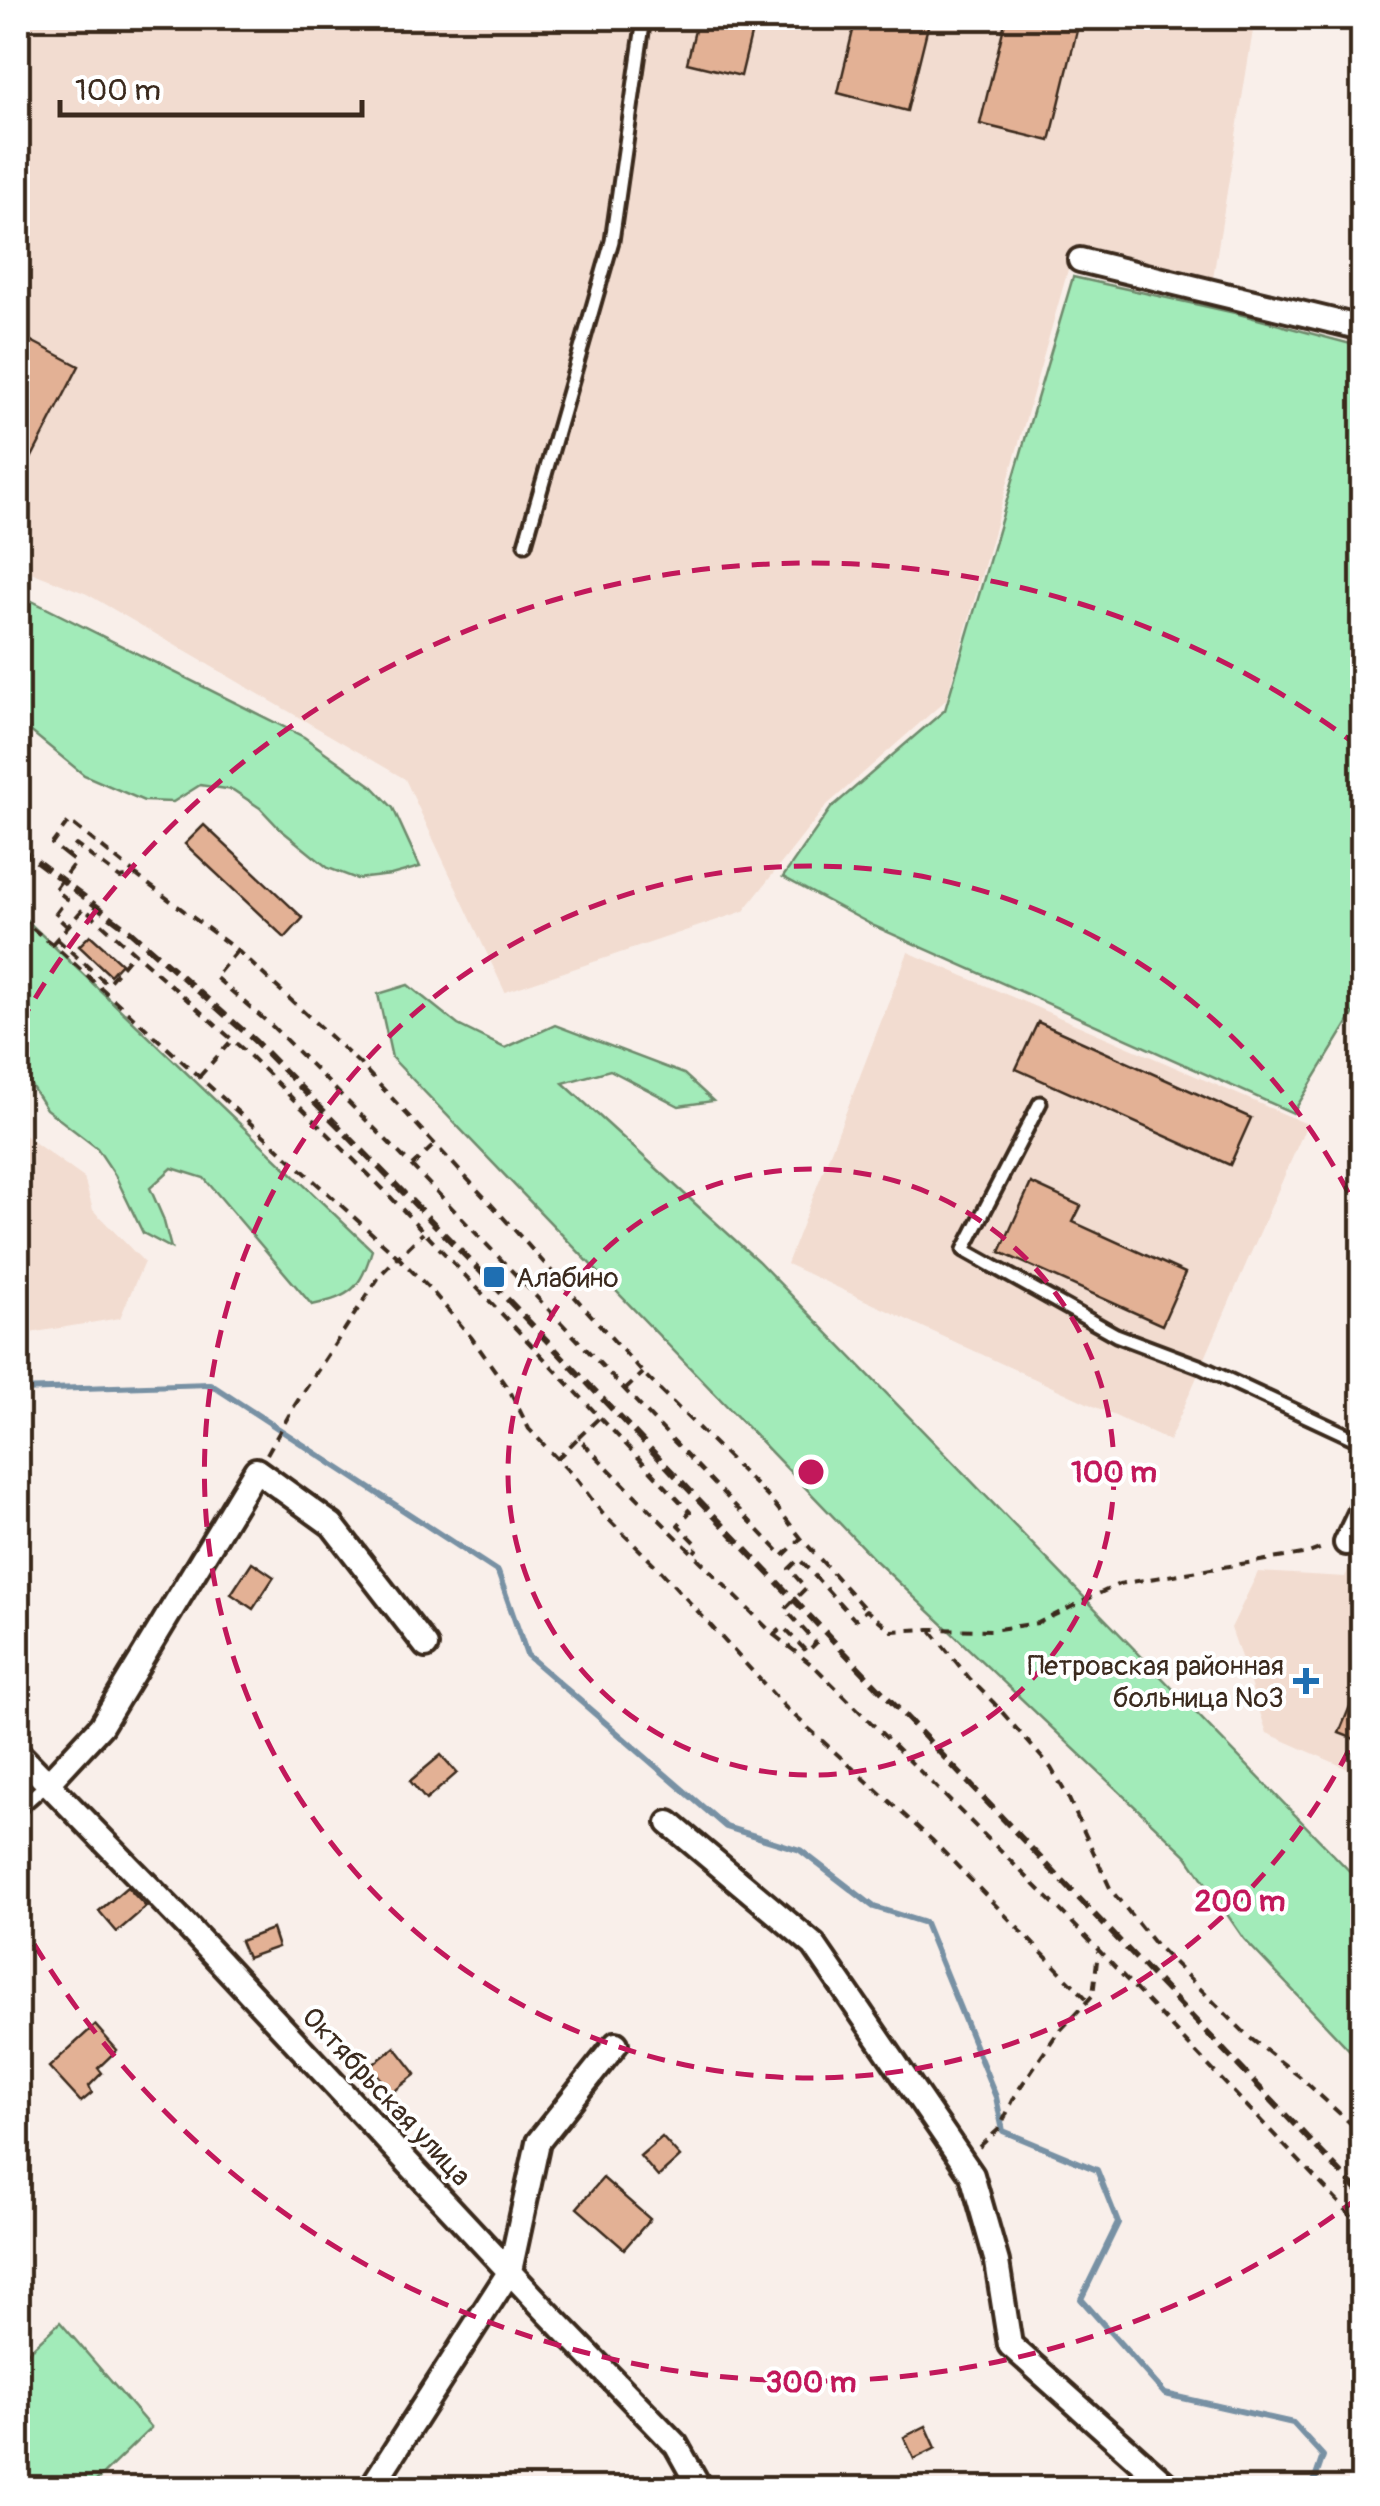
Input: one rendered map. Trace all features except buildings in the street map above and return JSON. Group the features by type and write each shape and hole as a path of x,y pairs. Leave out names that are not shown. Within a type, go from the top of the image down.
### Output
{"street":[{"path":"1080,260 1362,328"},
{"path":"48,1783 100,1726 256,1470 332,1525 426,1646"},
{"path":"1346,1543 1362,1510"},
{"name":"Октябрьская улица","path":"18,1753 676,2444 700,2488"},
{"path":"669,1824 814,1945 972,2176 997,2262 1010,2344 1170,2488"},
{"path":"371,2488 510,2271 538,2142 616,2044"}],"lane":[{"path":"525,544 612,242 644,18"},
{"path":"1040,1103 964,1250 1116,1335 1201,1366 1362,1442"},
{"path":"18,1809 48,1783"}],"path":[{"path":"68,927 55,915 68,899 55,889 75,862 52,844 70,821 238,950 360,1064 643,1373 771,1500 866,1610 892,1631 992,1630 1038,1623 1119,1584 1309,1553 1346,1543"},
{"path":"68,856 76,845 120,878 136,875"},
{"path":"54,941 84,908 232,1040 424,1232 690,1512 678,1524 700,1546 693,1553"},
{"path":"18,917 107,984 134,952"},
{"path":"54,941 398,1257 470,1337 511,1393 529,1429 602,1513 694,1606 785,1707 932,1840 1088,2000"},
{"path":"238,950 215,977 273,1026 412,1166 783,1556 801,1538"},
{"path":"199,1077 232,1040"},
{"path":"412,1166 436,1144"},
{"path":"272,1446 381,1274 424,1232"},
{"path":"625,1390 643,1373"},
{"path":"557,1459 600,1417"},
{"path":"578,1438 774,1635 816,1668 1098,1950 1362,2228"},
{"path":"774,1635 783,1627 807,1652 816,1644 786,1609 806,1588 789,1570 799,1560 855,1620 866,1610"},
{"path":"929,1629 1051,1768 1111,1890 1154,1943 1250,2038 1300,2076 1362,2134"},
{"path":"999,2129 1017,2092 1056,2035 1093,1995 1098,1950"}],"shaded area":[{"path":"18,18 1255,18 1213,278 1075,245 946,700 827,805 744,911 505,992 405,779 87,594 18,567"},
{"path":"908,952 1307,1124 1169,1441 787,1264"},
{"path":"18,1128 84,1178 93,1210 144,1262 120,1318 18,1335"},
{"name":"Петровская районная больница №3","path":"1362,1540 1362,1775 1267,1733 1231,1628 1258,1572 1345,1577"}],"green space":[{"path":"1073,277 1235,313 1362,347 1362,1000 1293,1113 874,926 783,877 831,808 945,710"},
{"path":"18,594 304,737 372,786 393,808 420,867 357,879 328,868 260,808 233,790 200,785 173,802 144,801 84,775 18,721"},
{"path":"18,912 372,1250 352,1289 312,1305 204,1178 172,1168 150,1188 171,1248 143,1233 97,1148 46,1109 18,1065"},
{"path":"408,985 458,1025 505,1048 555,1025 684,1074 713,1101 679,1106 610,1070 563,1083 758,1261 1362,1884 1362,2063 1244,1939 1187,1856 875,1560 392,1058 378,994"},
{"path":"60,2322 151,2428 89,2488 18,2488 18,2361"}],"waterway":[{"path":"18,1390 210,1384 498,1572 527,1655 726,1827 800,1850 874,1907 925,1923 996,2097 1003,2131 1097,2170 1118,2223 1081,2299 1165,2394 1293,2423 1323,2456 1312,2488"}],"railway":[{"path":"18,847 131,932 256,1042 490,1281 1362,2195"}],"place":[{"name":"Алабино","path":"494,1277"},
{"name":"Петровская районная больница №3","path":"1306,1681"}]}
